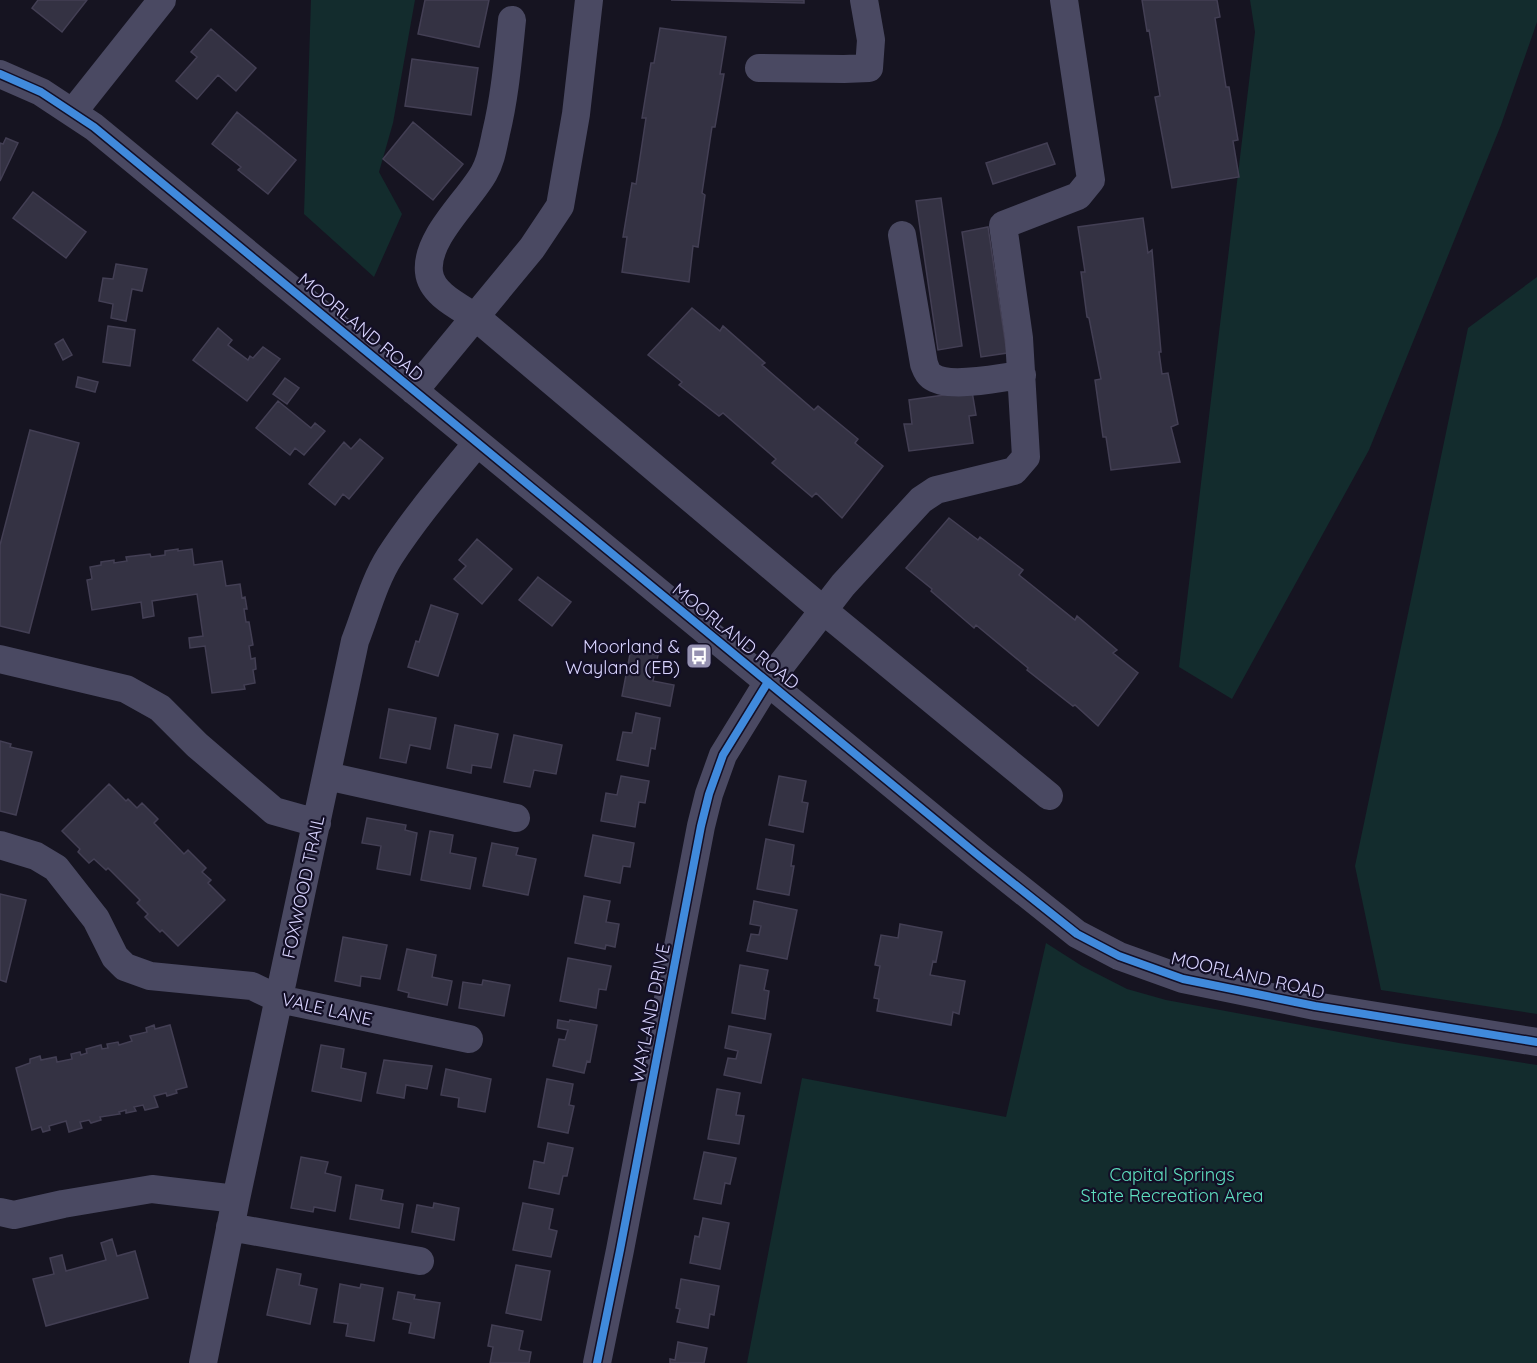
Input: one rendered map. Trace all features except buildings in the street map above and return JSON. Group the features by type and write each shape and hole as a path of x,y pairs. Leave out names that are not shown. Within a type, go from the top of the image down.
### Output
{"street":[{"path":"73,111 162,0"},
{"path":"414,391 477,318 532,248 560,206 576,114 589,0"},
{"path":"759,68 869,68 871,40 864,0"},
{"name":"WAYLAND DRIVE","path":"597,1363 707,805 723,755 768,682 823,610 921,500 936,490 1014,471 1026,457 1022,375 1003,225 1078,196 1091,180 1064,0"},
{"path":"512,20 505,96 492,153 484,173 448,221 433,249 428,270 432,284 442,295 477,318 823,610 1049,796"},
{"name":"MOORLAND ROAD","path":"0,74 41,92 73,111 103,134 1077,934 1119,956 1183,979 1316,1006 1537,1042"},
{"path":"902,235 924,364 929,375 939,381 952,383 1022,375"},
{"name":"FOXWOOD TRAIL","path":"203,1363 355,641 379,578 390,557 424,509 477,443"},
{"path":"0,659 126,689 160,708 197,745 274,811 317,823"},
{"path":"327,776 516,818"},
{"name":"VALE LANE","path":"0,845 36,856 56,868 96,919 115,957 125,967 150,976 252,986 279,999 470,1039"},
{"path":"0,1212 14,1215 152,1189 233,1213 420,1261"}],"green space":[{"path":"311,0 415,0 393,123 379,172 402,214 374,277 304,214"},
{"path":"1250,0 1537,0 1537,22 1501,125 1369,450 1232,699 1179,667 1255,32"},
{"path":"1537,277 1537,1014 1381,990 1355,866 1468,328"},
{"name":"Capital Springs State Recreation Area","path":"1046,943 1082,966 1127,989 1166,1000 1399,1043 1537,1065 1537,1363 747,1363 802,1078 1006,1117"}],"cycle path":[{"path":"0,74 41,92 94,127 979,856 1077,934 1119,956 1183,979 1315,1006 1537,1042"},
{"path":"597,1363 709,794 723,755 768,682"}],"place":[{"name":"Moorland & Wayland (EB)","path":"699,656"}]}
